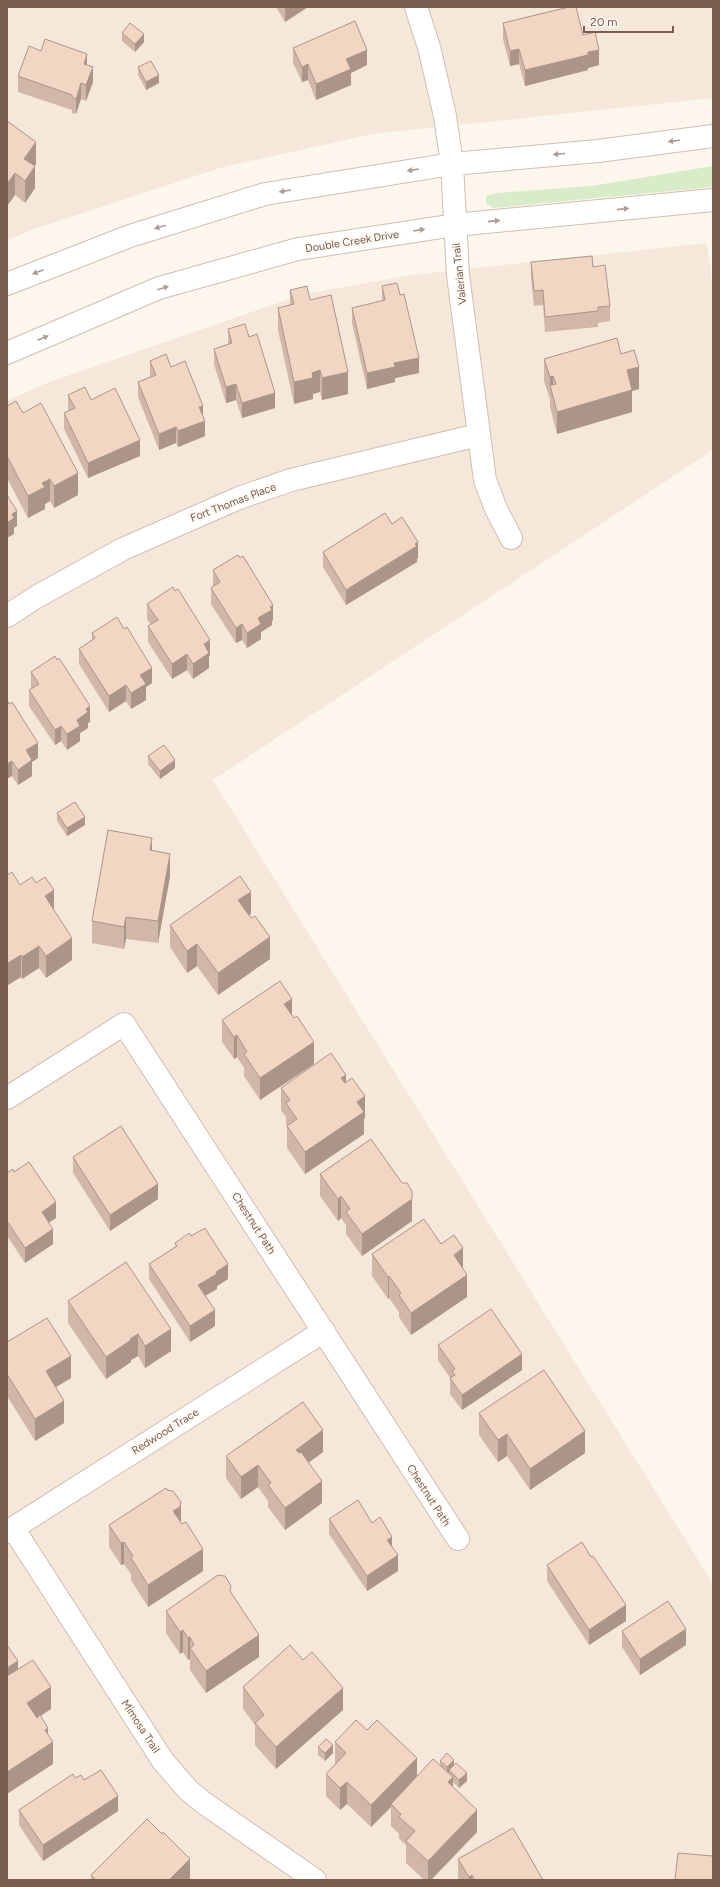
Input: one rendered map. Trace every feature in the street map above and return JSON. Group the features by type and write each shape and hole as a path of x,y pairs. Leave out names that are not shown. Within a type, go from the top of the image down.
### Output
{"street":[{"name":"Valerian Trail","path":"416,7 429,48 445,116 452,164 458,275 485,480 496,509 511,538"},
{"path":"7,284 130,236 265,194 452,164 598,151 713,136"},
{"name":"Double Creek Drive","path":"7,353 159,288 298,249 455,225 713,200"},
{"name":"Fort Thomas Place","path":"7,616 38,596 123,549 239,498 291,480 478,434"},
{"name":"Chestnut Path","path":"7,1098 124,1024 458,1539"},
{"name":"Redwood Trace","path":"10,1530 324,1331"},
{"name":"Mimosa Trail","path":"10,1530 163,1761 188,1790 204,1803 315,1880"}],"shaded area":[{"path":"7,7 713,7 713,98 372,134 223,167 28,231 7,241"},
{"path":"707,243 713,292 713,450 213,780 713,1584 713,1880 7,1880 7,401 44,384 304,294 412,275"}],"green space":[{"path":"713,166 713,187 493,208 486,203 486,196 497,193 591,186"}],"building":[{"path":"569,7 576,7 583,35 595,32 599,50 588,52 588,55 525,70 519,49 510,51 503,23"},
{"path":"355,21 367,50 346,59 351,69 316,84 308,64 302,67 293,48"},
{"path":"130,23 144,34 135,44 122,33"},
{"path":"45,39 87,54 84,64 93,67 86,85 81,83 76,99 72,97 72,95 18,76 29,46 41,51"},
{"path":"151,61 159,75 146,82 138,67"},
{"path":"7,121 36,142 24,159 35,166 25,181 15,173 7,184"},
{"path":"592,256 593,267 605,265 610,306 598,307 598,311 545,317 543,290 534,291 531,262"},
{"path":"397,283 400,295 404,294 419,358 394,363 395,367 367,373 352,308 385,300 382,286"},
{"path":"307,286 310,300 331,295 348,372 322,378 320,370 312,373 313,378 294,382 278,308 294,304 290,290"},
{"path":"245,324 249,337 257,334 275,393 242,403 236,384 226,387 214,349 232,343 228,329"},
{"path":"617,338 621,354 634,350 639,367 627,370 632,390 557,412 550,385 556,384 553,376 550,377 544,359"},
{"path":"166,354 171,367 185,361 203,406 199,407 205,421 178,431 176,427 159,434 138,382 156,375 150,361"},
{"path":"85,387 91,400 115,388 140,440 88,463 64,413 75,408 68,395"},
{"path":"16,401 23,413 41,403 78,473 54,486 50,479 42,483 45,487 28,496 7,456 7,406"},
{"path":"7,495 17,511 12,514 14,518 7,523"},
{"path":"385,513 392,524 402,517 418,542 415,544 417,546 346,590 323,552"},
{"path":"238,555 240,558 243,556 273,605 270,607 272,610 258,618 261,624 247,633 242,624 236,628 211,588 220,582 213,570"},
{"path":"173,587 175,591 178,589 210,640 204,644 209,653 193,664 187,654 172,664 148,626 158,620 147,604"},
{"path":"117,617 124,629 127,627 152,668 140,675 146,684 131,693 126,685 109,696 79,649 95,638 92,633"},
{"path":"55,656 57,660 59,658 90,706 86,709 88,712 77,720 80,726 67,734 61,726 55,730 29,690 39,684 31,672"},
{"path":"7,700 9,704 12,702 38,743 26,750 32,760 18,770 12,761 7,764"},
{"path":"164,745 175,760 160,771 148,756"},
{"path":"75,802 85,817 67,828 57,813"},
{"path":"108,830 152,838 150,850 170,854 158,921 126,917 124,927 92,921"},
{"path":"12,872 20,885 32,877 36,883 45,877 54,890 45,896 72,938 46,956 39,946 22,957 21,955 8,963 7,875"},
{"path":"240,876 251,892 238,900 251,918 255,916 270,937 218,973 197,944 187,951 170,925"},
{"path":"280,981 292,999 284,1004 294,1018 297,1016 314,1042 260,1078 244,1054 247,1052 237,1035 234,1037 222,1020"},
{"path":"331,1053 346,1075 341,1078 345,1083 352,1078 365,1096 357,1102 364,1112 305,1152 287,1126 297,1119 286,1103 290,1100 281,1088"},
{"path":"121,1126 158,1184 110,1215 73,1157"},
{"path":"371,1139 402,1183 407,1183 412,1191 412,1199 362,1234 346,1212 350,1209 341,1196 338,1199 320,1174"},
{"path":"29,1162 56,1202 42,1212 53,1229 25,1248 7,1221 7,1173 13,1169 14,1172"},
{"path":"424,1219 441,1244 454,1235 463,1248 454,1255 467,1275 411,1313 399,1295 401,1293 372,1254"},
{"path":"205,1228 228,1264 216,1272 217,1274 198,1285 215,1310 190,1326 149,1264 177,1246 175,1243 189,1233 191,1236"},
{"path":"126,1262 171,1329 145,1346 138,1334 106,1357 68,1301"},
{"path":"491,1309 522,1354 462,1395 450,1378 455,1375 452,1371 455,1369 438,1345"},
{"path":"47,1318 71,1356 46,1371 64,1401 35,1419 7,1374 7,1342"},
{"path":"544,1370 585,1431 530,1469 507,1434 498,1440 479,1413"},
{"path":"303,1402 323,1430 296,1450 299,1453 301,1452 322,1481 285,1508 268,1485 271,1483 258,1465 241,1477 226,1456"},
{"path":"166,1488 167,1490 173,1491 181,1502 180,1507 173,1511 182,1524 186,1522 203,1549 148,1585 131,1558 133,1556 124,1542 121,1543 109,1525"},
{"path":"358,1500 372,1523 380,1517 392,1537 387,1540 398,1555 367,1576 329,1519"},
{"path":"582,1542 591,1557 593,1556 626,1605 589,1630 547,1565"},
{"path":"218,1575 225,1576 231,1586 230,1591 259,1635 206,1671 190,1648 194,1645 190,1637 188,1638 183,1630 180,1632 166,1611"},
{"path":"668,1601 686,1629 640,1659 622,1631"},
{"path":"7,1645 18,1661 7,1668"},
{"path":"290,1645 303,1660 312,1652 343,1688 276,1747 255,1723 264,1715 243,1687"},
{"path":"33,1660 51,1687 27,1703 37,1718 40,1715 48,1728 45,1730 53,1742 7,1772 7,1676"},
{"path":"356,1720 367,1730 377,1720 417,1758 371,1805 347,1782 340,1788 326,1774 346,1753 335,1742"},
{"path":"326,1739 333,1745 325,1753 318,1747"},
{"path":"447,1753 454,1760 447,1767 440,1761"},
{"path":"433,1759 453,1777 448,1782 477,1810 428,1861 406,1841 415,1831 399,1817 401,1814 391,1804"},
{"path":"456,1763 467,1773 459,1780 449,1770"},
{"path":"101,1770 118,1796 43,1845 19,1810 73,1774 75,1778 81,1775 84,1780"},
{"path":"147,1819 162,1834 163,1832 190,1859 169,1880 96,1880 91,1875"},
{"path":"513,1828 543,1880 474,1880 472,1875 469,1877 458,1859"},
{"path":"678,1853 713,1856 713,1880 675,1880"}]}
